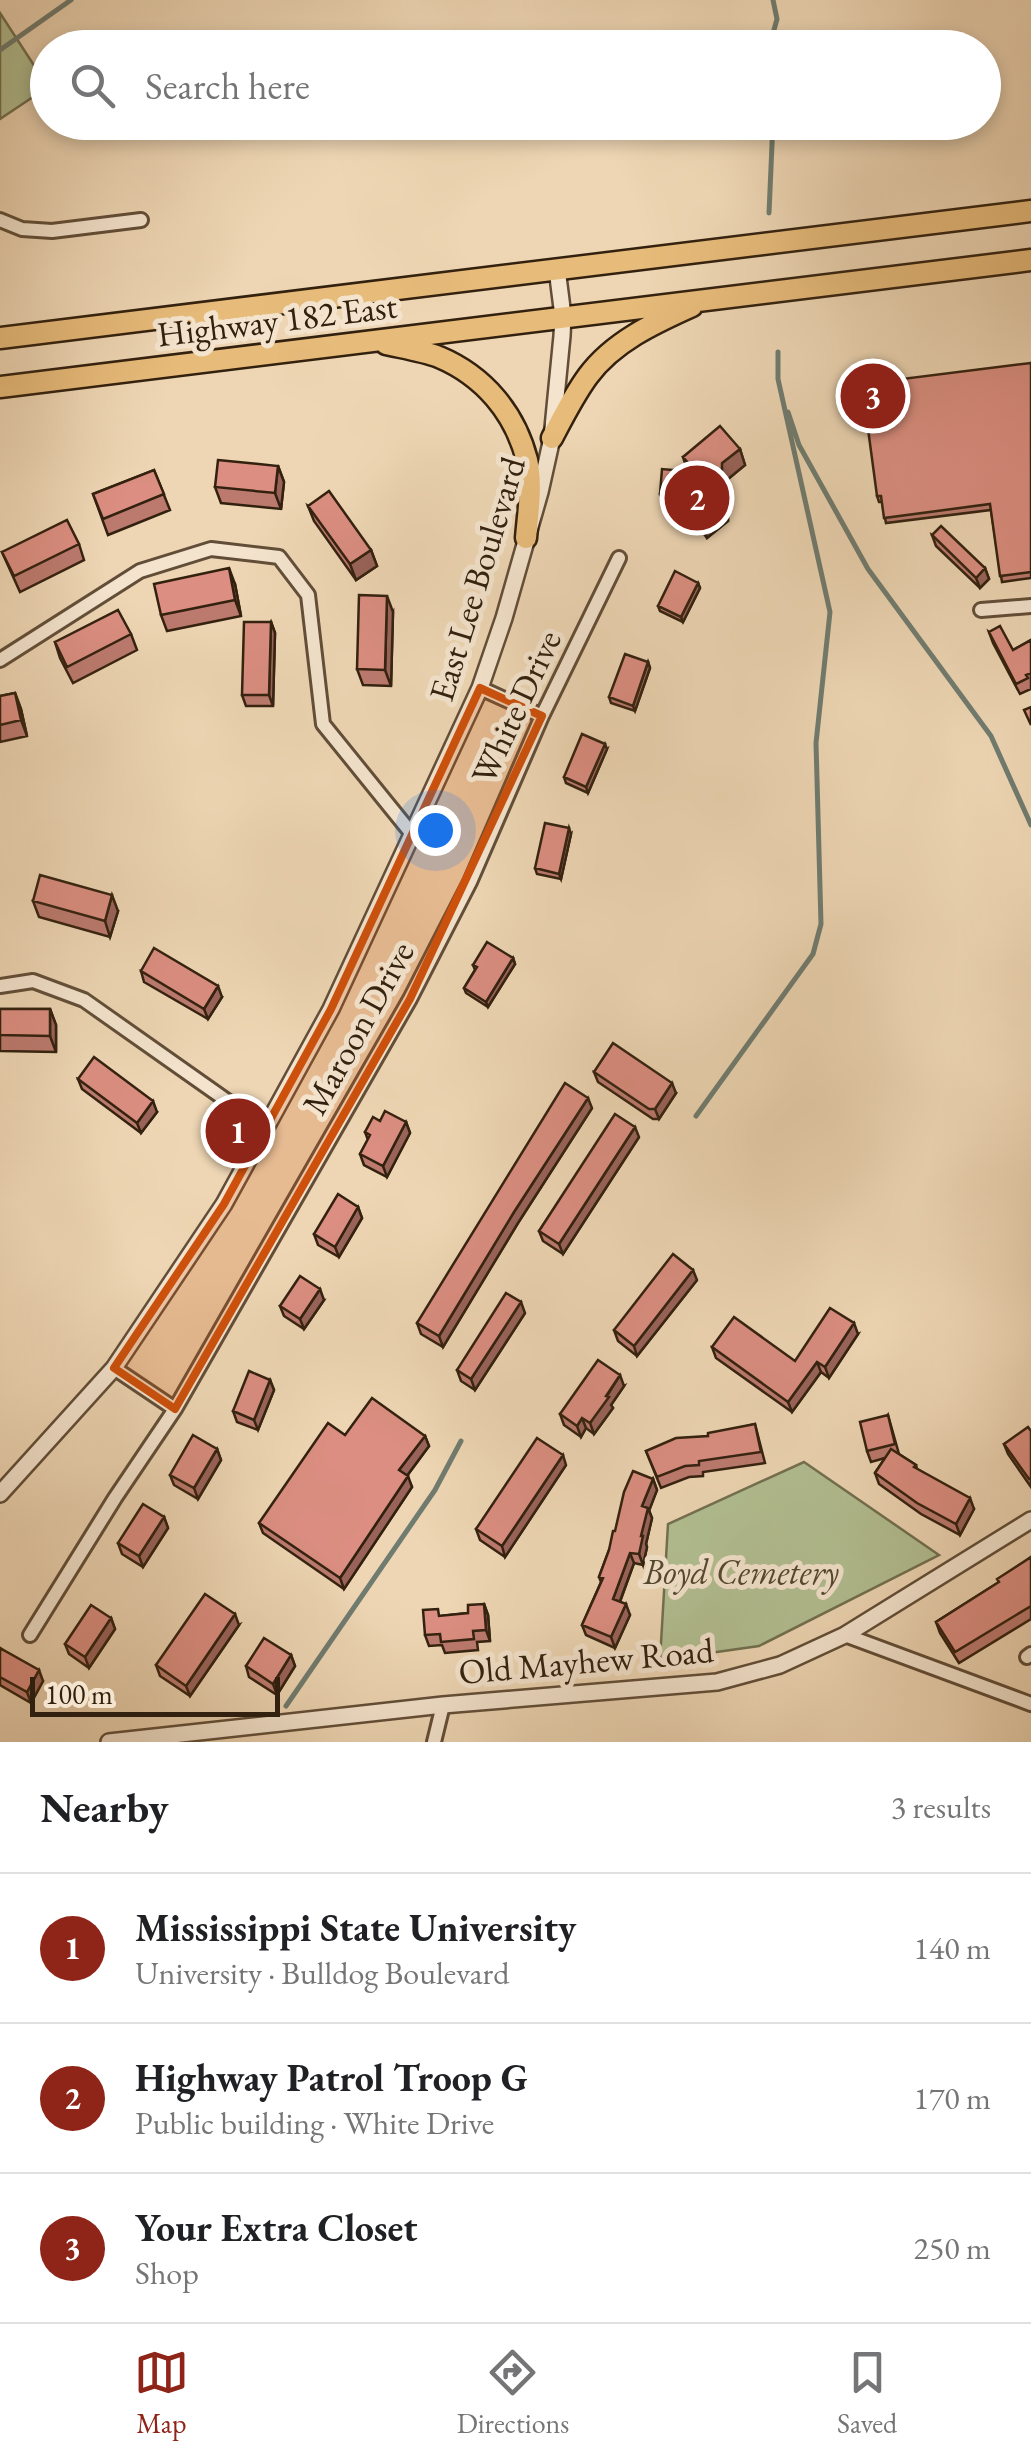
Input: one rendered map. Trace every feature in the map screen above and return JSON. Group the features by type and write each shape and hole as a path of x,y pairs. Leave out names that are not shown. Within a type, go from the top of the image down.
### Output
{"main road":[{"path":"0,338 1031,210"},
{"name":"Highway 182 East","path":"0,387 1031,260"},
{"path":"552,438 588,376 609,354 636,334 710,298"},
{"path":"375,340 458,366 498,398 512,420 528,462 526,538"}],"street":[{"path":"0,220 22,229 52,231 142,220"},
{"name":"East Lee Boulevard","path":"0,1494 114,1368 224,1204 331,1009 480,688 504,618 552,438 563,316 557,269"},
{"path":"0,660 140,570 211,549 279,557 308,595 323,724 412,834"},
{"name":"White Drive","path":"470,882 542,716 619,558"},
{"path":"980,610 1031,606"},
{"path":"480,688 542,716"},
{"name":"Maroon Drive","path":"30,1635 176,1409 410,1000 470,882"},
{"path":"0,986 32,981 84,1000 267,1128"},
{"path":"114,1368 176,1409"},
{"name":"Old Mayhew Road","path":"108,1742 228,1735 443,1704 717,1682 780,1665 844,1635 1031,1520"},
{"path":"844,1635 1031,1704"},
{"path":"434,1742 443,1704"}],"highlighted area":[{"path":"480,688 542,716 410,999 175,1409 114,1368 224,1204 331,1009"}],"green space":[{"path":"0,13 30,59 30,99 0,119"},
{"name":"Boyd Cemetery","path":"804,1462 939,1555 759,1646 660,1660 668,1524"}],"building":[{"path":"1031,363 1031,572 1000,576 990,504 884,518 881,496 877,496 862,384"},
{"path":"720,426 740,449 722,463 722,506 701,522 681,495 660,494 662,469 696,472 683,457"},
{"path":"218,460 278,466 275,493 215,487"},
{"path":"154,470 164,494 103,519 93,494"},
{"path":"329,491 371,550 350,564 308,506"},
{"path":"67,520 79,544 14,576 2,552"},
{"path":"941,526 985,568 976,578 932,535"},
{"path":"229,568 235,600 161,615 154,584"},
{"path":"675,571 698,583 681,617 658,606"},
{"path":"359,595 387,596 385,670 357,669"},
{"path":"118,610 131,634 67,667 55,642"},
{"path":"244,622 271,622 269,695 242,695"},
{"path":"1000,626 1013,650 1031,640 1031,673 1016,684 989,632"},
{"path":"625,654 648,662 633,706 609,697"},
{"path":"15,693 21,720 0,725 0,696"},
{"path":"1031,707 1031,725 1024,710"},
{"path":"582,734 605,744 586,787 564,777"},
{"path":"545,823 569,828 559,874 535,868"},
{"path":"40,875 112,895 105,921 33,901"},
{"path":"487,942 513,958 486,1002 464,988"},
{"path":"154,948 218,986 204,1009 141,971"},
{"path":"0,1009 50,1009 50,1036 0,1035"},
{"path":"613,1043 672,1083 655,1109 649,1109 594,1072"},
{"path":"94,1057 153,1101 137,1123 78,1079"},
{"path":"565,1083 588,1098 439,1336 417,1323"},
{"path":"385,1111 406,1122 383,1166 360,1154 370,1135 365,1132 373,1117 380,1121"},
{"path":"615,1114 635,1127 559,1244 539,1231"},
{"path":"338,1194 358,1207 335,1247 314,1234"},
{"path":"673,1254 693,1270 634,1346 614,1330"},
{"path":"300,1276 320,1289 300,1319 280,1306"},
{"path":"506,1293 521,1302 471,1379 457,1370"},
{"path":"830,1308 854,1323 825,1367 817,1362 788,1402 712,1347 734,1317 795,1361"},
{"path":"598,1360 620,1375 590,1423 582,1418 577,1426 560,1414"},
{"path":"249,1371 270,1380 254,1420 233,1411"},
{"path":"372,1398 425,1436 399,1470 408,1476 340,1578 259,1523 328,1423 345,1435"},
{"path":"888,1415 895,1444 867,1451 860,1422"},
{"path":"755,1424 761,1452 699,1461 699,1465 657,1477 646,1451 676,1438 708,1436"},
{"path":"1028,1427 1031,1431 1029,1479 1004,1444"},
{"path":"193,1435 217,1449 194,1488 170,1475"},
{"path":"537,1438 563,1455 502,1546 476,1529"},
{"path":"891,1449 914,1467 970,1498 956,1524 917,1503 875,1473"},
{"path":"633,1471 653,1479 642,1506 648,1508 639,1554 630,1553 613,1599 626,1604 611,1637 582,1625 603,1578 599,1577"},
{"path":"143,1504 164,1517 139,1556 118,1543"},
{"path":"1031,1557 1031,1606 955,1652 936,1622"},
{"path":"205,1594 235,1614 186,1686 156,1665"},
{"path":"484,1604 486,1630 473,1631 474,1639 441,1642 440,1634 425,1635 423,1610 438,1609 439,1616 468,1613 468,1605"},
{"path":"91,1605 111,1618 85,1657 65,1644"},
{"path":"264,1638 291,1655 273,1684 246,1666"},
{"path":"0,1648 39,1670 27,1692 0,1677"}],"waterway":[{"path":"0,50 71,0"},
{"path":"773,0 777,19 774,30"},
{"path":"769,213 772,140"},
{"path":"696,1116 813,954 821,924 816,743 830,612 778,379 778,352"},
{"path":"788,412 799,445 868,569 991,736 1031,825"},
{"path":"286,1706 435,1490 461,1441"}],"place":[{"name":"Your Extra Closet","path":"873,396"},
{"name":"Highway Patrol Troop G","path":"697,498"},
{"name":"Mississippi State University","path":"238,1131"}]}
